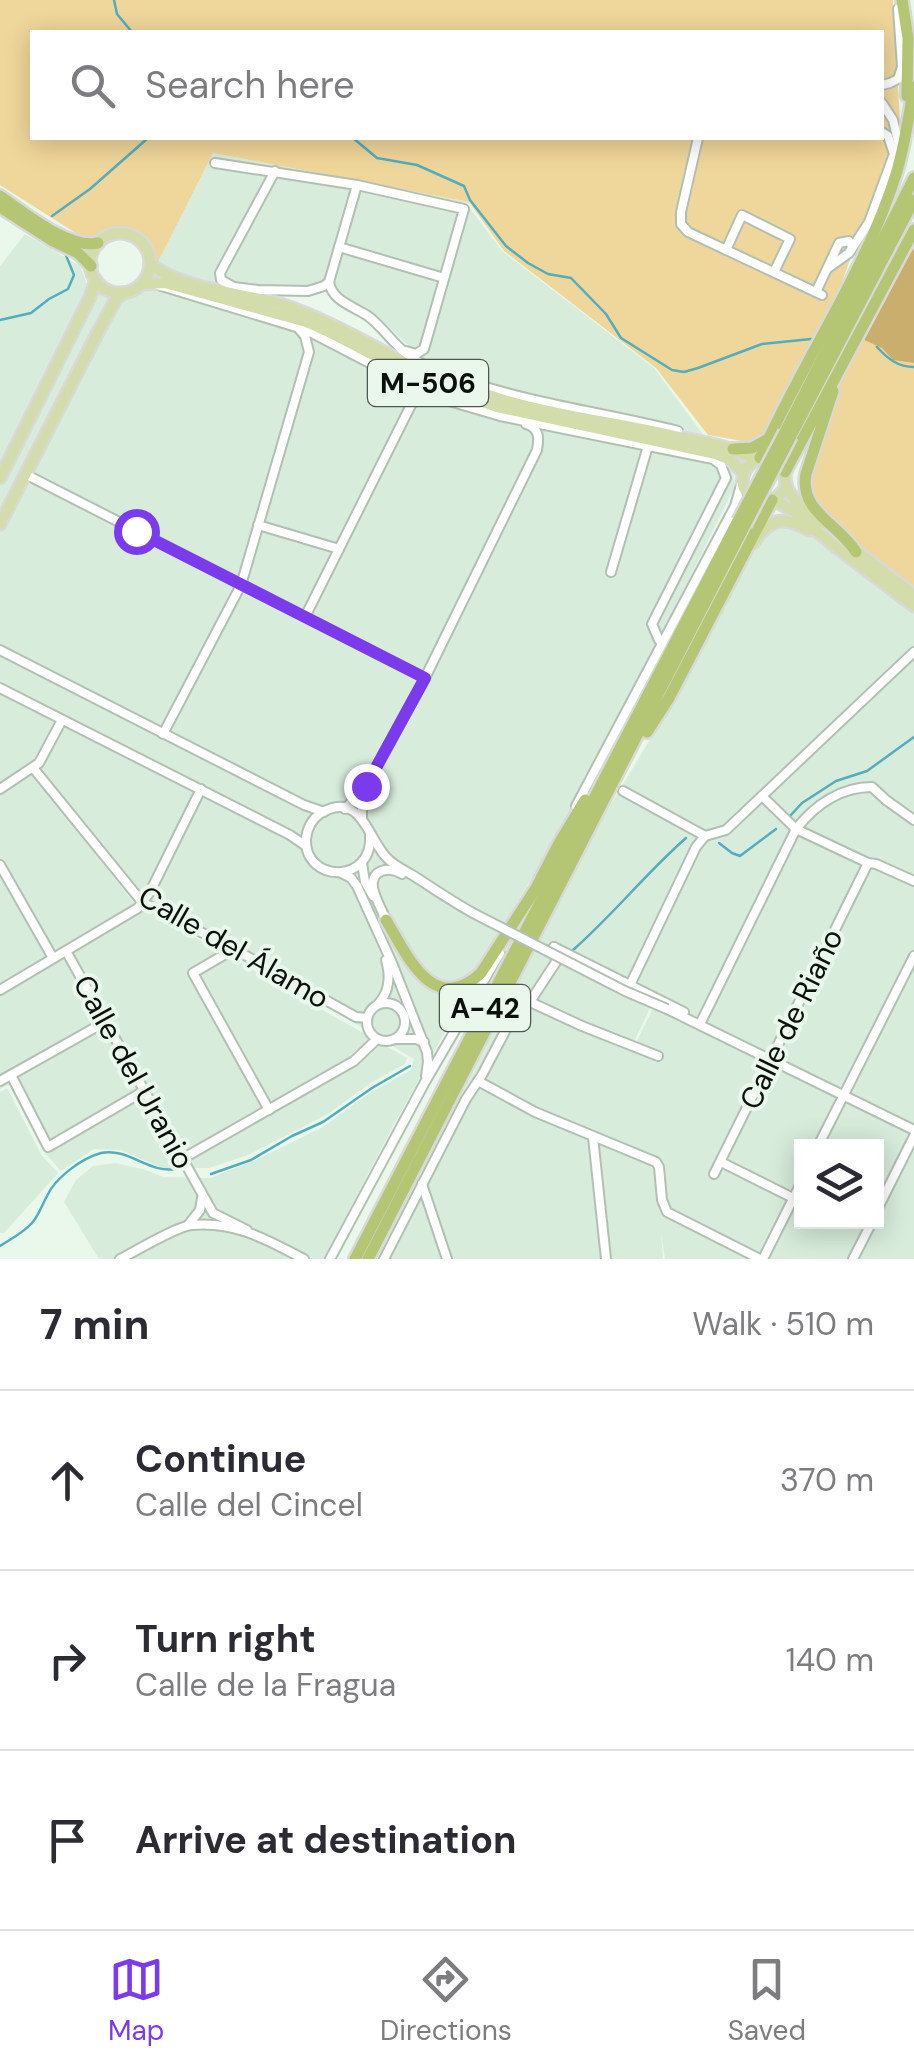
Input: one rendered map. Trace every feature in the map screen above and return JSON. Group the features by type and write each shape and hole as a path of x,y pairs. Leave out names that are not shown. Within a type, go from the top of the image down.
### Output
{"highway":[{"path":"899,0 909,64 905,130"},
{"path":"758,458 849,284 888,194 901,156 914,87"},
{"path":"891,255 913,189"},
{"name":"A-42","path":"790,436 864,274 913,189"},
{"name":"A-42","path":"355,1259 790,436 913,189"},
{"name":"M-506","path":"0,196 77,243 98,244"},
{"path":"2,209 52,242 78,253 91,266"},
{"path":"790,436 914,216"},
{"path":"785,472 914,230"},
{"path":"886,280 914,242"},
{"path":"845,356 804,487 810,504 856,552"},
{"path":"733,449 752,448 768,439"},
{"path":"386,920 421,976 439,987 467,984 481,973 536,888 598,778 639,745 669,698 773,500"},
{"name":"A-42","path":"368,1259 618,762 704,607 744,524"}],"main road":[{"name":"M-506","path":"98,244 108,236 131,235 148,251 150,263 159,272 317,318 398,352 435,377 509,401 775,460 785,472"},
{"path":"98,244 91,266 96,280 103,288 123,293"},
{"path":"147,283 150,263"},
{"path":"0,478 96,280"},
{"name":"M-506","path":"123,293 147,283 165,283 306,322 421,380 498,407 731,460 742,477 743,488 752,498 773,500 796,512 914,606"},
{"path":"0,524 97,334 123,293"},
{"path":"78,322 91,318 97,334"},
{"path":"742,477 748,465 758,458"},
{"path":"785,472 786,486 797,502 914,595"},
{"path":"773,500 786,486"},
{"path":"738,564 760,534 782,520 798,524 831,543"}],"street":[{"path":"884,84 898,79 902,68 899,0"},
{"path":"884,106 894,120 901,156"},
{"path":"819,293 828,268 850,250 869,222 894,154 884,133"},
{"path":"698,140 681,212 681,224 688,232 819,293 830,294 849,284"},
{"path":"215,162 358,186 464,210 424,348 416,354 398,352"},
{"path":"275,172 220,273 222,280 234,287 308,291 329,282"},
{"path":"358,186 329,282 330,290 386,331 398,352 497,391 678,431"},
{"path":"726,250 742,215 790,238 774,272"},
{"path":"339,247 444,278"},
{"path":"147,283 298,328 412,386 532,426 538,432 536,450 425,678 366,786 362,818 386,858 473,914 914,1133 884,1195"},
{"path":"819,293 828,306 830,322"},
{"path":"298,328 305,336 309,352"},
{"path":"163,734 241,584 309,352 326,340"},
{"path":"412,386 414,398"},
{"path":"304,617 414,398 430,393"},
{"path":"500,416 702,453 720,465 726,478 652,624 658,640"},
{"path":"611,572 648,446"},
{"path":"25,474 425,678"},
{"path":"558,845 590,777 735,506 742,477"},
{"path":"258,525 339,548"},
{"path":"0,650 324,812"},
{"path":"630,984 696,847 705,836 726,830 914,652"},
{"path":"0,688 290,835 306,846 315,863 326,870 342,872 364,861 386,858"},
{"path":"0,789 39,764 62,720"},
{"name":"Calle del Álamo","path":"34,769 142,902 356,1017 368,1018"},
{"path":"345,809 366,786"},
{"path":"701,1022 796,829 810,810 853,787 872,786 914,820"},
{"path":"0,990 129,914 142,902 201,789"},
{"path":"622,791 705,836"},
{"path":"762,796 796,829 914,881"},
{"path":"306,846 310,826 324,812 345,809 362,818"},
{"path":"370,834 364,861 365,882 386,920"},
{"name":"Calle de Riaño","path":"714,1174 868,864"},
{"path":"0,865 53,958"},
{"path":"386,920 372,884 376,874 396,870 437,893"},
{"path":"342,872 357,886 424,1042 428,1062 425,1082"},
{"path":"329,1258 536,888"},
{"path":"381,941 388,982 384,998 368,1018 371,1034 383,1041 408,1038 424,1042"},
{"path":"384,1259 512,1018 556,962 554,947 715,1031"},
{"path":"234,949 193,973 270,1110"},
{"name":"Calle del Uranio","path":"66,951 213,1213"},
{"path":"822,1139 914,956"},
{"path":"528,1001 658,1056"},
{"path":"378,1005 386,1003 401,1010 405,1017 402,1033 396,1038"},
{"path":"0,1081 105,1022"},
{"path":"182,1159 354,1061 376,1039"},
{"path":"11,1075 48,1147 144,1091"},
{"path":"478,1081 536,1112 656,1162 667,1212 762,1259 793,1198 720,1162"},
{"path":"593,1137 606,1259"},
{"path":"422,1184 447,1259"},
{"path":"189,1224 200,1210 201,1193"},
{"path":"120,1259 213,1213 304,1259"},
{"path":"189,1224 247,1230"},
{"path":"853,1259 868,1229"}],"shaded area":[{"path":"0,0 893,0 900,120 832,310 766,431 754,443 708,435 656,368 504,251 469,202 213,153 158,262 146,238 120,227 85,239 0,185"},
{"path":"213,153 469,202 466,213 469,207 502,251 654,368 704,436 538,398 467,377 424,360 381,320 335,291 294,285 234,288 180,275 158,262"},
{"path":"25,234 80,266 89,289 122,298 147,286 167,288 305,327 420,385 712,456 734,475 735,486 569,823 511,912 324,1259 99,1259 64,1202 76,1180 93,1166 116,1163 163,1177 211,1178 258,1159 323,1127 411,1070 414,1059 141,894 34,764 0,784 0,266"},
{"path":"914,248 914,363 893,360 882,348 860,338"},
{"path":"914,254 914,591 863,551 812,498 809,481 837,387 857,340"},
{"path":"798,520 914,613 914,1259 665,1259 661,1233 663,1259 378,1259 536,949 651,1006 636,1043 657,1000 539,942 586,846 688,676 766,525"},
{"path":"33,774 133,902 407,1058 405,1064 328,1114 248,1155 209,1168 162,1168 121,1150 94,1149 61,1171 45,1153 9,1085 0,1089 0,793"},
{"path":"7,1088 42,1156 58,1173 0,1233 0,1092"}],"waterway":[{"path":"114,0 117,14 130,30"},
{"path":"52,216 146,140"},
{"path":"355,140 377,158 417,165 464,186 470,200 506,246 548,274 571,278 606,314 621,338 672,370 698,368 762,344 811,339"},
{"path":"0,320 31,313 68,289 74,275 65,253"},
{"path":"877,347 894,362 914,367"},
{"path":"790,816 802,803 836,781 867,771 914,737"},
{"path":"719,843 740,856 776,829"},
{"path":"573,950 686,838"},
{"path":"211,1174 251,1160 323,1122 410,1066"},
{"path":"0,1246 32,1223 63,1176 94,1156 111,1152 157,1168 176,1169"}],"route":[{"path":"136,531 425,678 366,786"}]}
